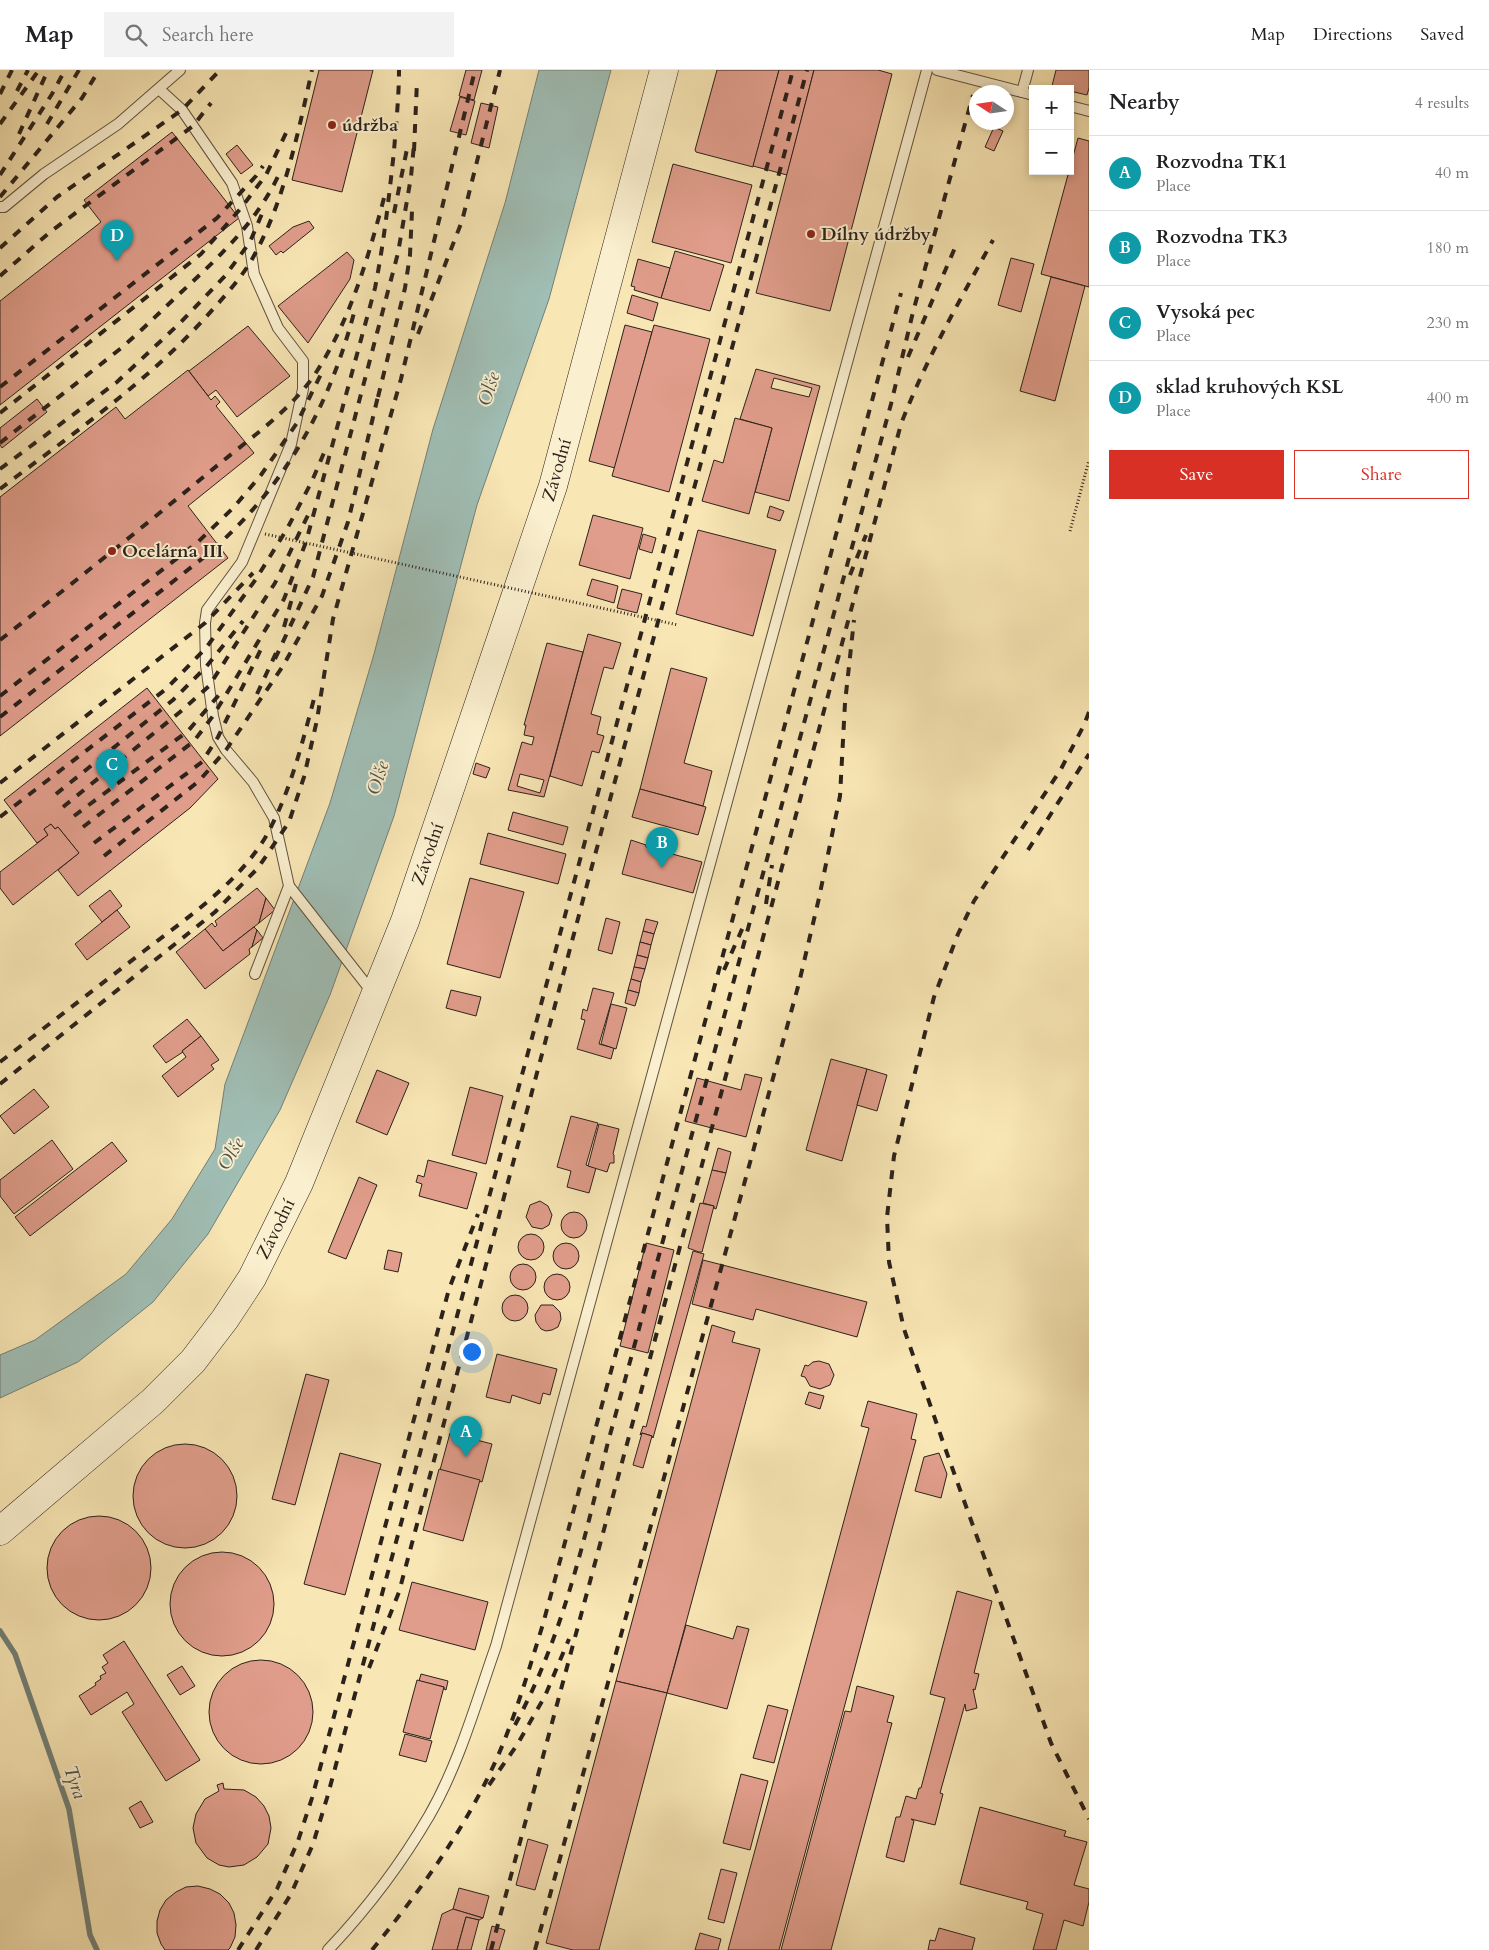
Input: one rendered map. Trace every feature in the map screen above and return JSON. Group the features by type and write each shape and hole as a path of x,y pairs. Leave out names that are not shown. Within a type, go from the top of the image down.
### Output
{"street":[{"name":"Závodní","path":"0,1531 153,1401 193,1361 225,1319 252,1278 299,1183 368,987 405,921 553,486 664,70"}],"lane":[{"path":"0,208 4,207 44,174 118,124 180,70"},
{"path":"328,1950 396,1866 429,1815 458,1755 496,1646 927,70"},
{"path":"937,70 1029,94"},
{"path":"1022,92 1028,70"},
{"path":"159,89 182,110 232,182 247,226 254,274 278,328 303,361 303,389 291,444 242,562 207,610 205,623 206,665 213,716 218,737 226,750 253,782 274,818 289,886 368,987"},
{"path":"1074,107 1089,111"},
{"path":"255,974 289,886"}],"path":[{"path":"1070,531 1089,460"},
{"path":"264,534 678,624"}],"water":[{"name":"Olše","path":"539,70 611,70 549,299 477,505 394,816 330,995 280,1110 208,1234 153,1302 78,1362 0,1398 0,1355 35,1340 126,1274 172,1219 215,1149 225,1084 330,803 374,654 433,429 505,203"}],"building":[{"name":"údržba","path":"319,70 373,70 342,192 292,180"},
{"path":"466,70 482,70 474,100 459,96"},
{"path":"717,70 779,70 753,167 696,152 695,150"},
{"path":"779,70 814,70 787,175 753,166"},
{"name":"Dílny údržby","path":"814,70 878,70 892,74 830,311 756,293"},
{"path":"1056,70 1089,70 1087,95 1074,92 1074,85 1052,85"},
{"path":"460,97 475,101 466,135 450,131"},
{"path":"481,103 498,107 489,148 471,143"},
{"path":"993,130 1003,131 994,151 985,147"},
{"path":"172,132 239,218 0,405 0,301 101,222 84,200"},
{"path":"1078,138 1089,141 1089,287 1041,274 1068,175 1074,175 1074,153"},
{"path":"237,145 253,165 241,174 226,154"},
{"path":"673,164 752,185 731,263 652,242"},
{"path":"309,221 314,228 283,253 281,251 276,255 269,246 293,227"},
{"path":"675,251 724,265 710,311 661,298"},
{"path":"347,252 354,260 350,279 308,343 278,306"},
{"path":"1011,258 1034,264 1021,312 998,305"},
{"path":"638,259 670,268 661,298 634,290 635,287 631,286"},
{"path":"1051,277 1085,286 1055,401 1020,391"},
{"path":"632,295 658,303 653,321 627,313"},
{"path":"625,325 652,332 615,468 589,461"},
{"path":"654,325 710,339 669,492 612,476"},
{"path":"248,326 290,376 237,417 216,390 208,396 189,371"},
{"path":"756,369 820,386 789,501 755,492 772,428 740,419","holes":["774,378 812,388 809,397 771,388"]},
{"name":"Ocelárna III","path":"188,370 211,400 215,396 220,402 216,406 254,453 188,506 228,558 0,736 0,497 116,407 125,419"},
{"path":"37,399 47,412 2,448 0,445 0,428"},
{"path":"735,418 772,428 749,514 702,501 714,460 723,463"},
{"path":"770,506 784,511 780,521 767,517"},
{"path":"593,515 643,528 630,579 579,565"},
{"path":"698,530 776,550 753,636 676,614"},
{"path":"643,534 656,538 652,553 639,549"},
{"path":"592,579 618,586 614,603 587,595"},
{"path":"622,589 642,594 637,613 617,608"},
{"path":"588,634 621,643 613,669 604,667 591,714 601,717 597,734 604,736 599,753 592,751 582,786 550,776"},
{"path":"547,643 583,652 544,797 508,790 522,742 532,745 534,737 524,735 526,725 524,725","holes":["520,774 544,780 540,793 517,786"]},
{"path":"671,668 707,678 684,763 712,771 703,806 640,789"},
{"path":"147,688 218,779 190,808 78,896 58,870 79,853 58,827 55,829 51,824 44,829 48,835 37,843 4,800"},
{"path":"476,763 490,768 486,778 473,774"},
{"path":"640,789 706,807 698,835 632,817"},
{"path":"513,812 568,827 563,845 508,830"},
{"path":"51,824 55,829 58,827 79,853 13,905 0,888 0,872 48,835 44,829"},
{"path":"488,833 566,854 558,884 480,864"},
{"path":"631,840 646,845 646,847 702,862 693,893 622,874"},
{"path":"470,878 524,892 500,978 447,964"},
{"path":"257,888 266,898 259,923 223,951 205,929 212,923 215,927 217,925 215,921"},
{"path":"110,890 122,906 102,922 89,906"},
{"path":"266,898 275,910 259,923"},
{"path":"117,910 130,927 87,960 75,944"},
{"path":"606,918 620,922 612,954 598,950"},
{"path":"646,919 658,922 654,934 643,931"},
{"path":"254,927 257,930 252,947 249,949 250,954 205,989 176,952 205,929 223,951"},
{"path":"257,930 263,938 252,947"},
{"path":"643,931 654,934 651,945 640,942"},
{"path":"640,942 651,945 648,958 637,955"},
{"path":"637,955 648,958 645,969 634,967"},
{"path":"634,967 645,969 641,982 631,979"},
{"path":"631,979 641,982 639,993 628,990"},
{"path":"593,988 614,993 599,1044 614,1048 611,1059 577,1049 585,1020 581,1019 583,1009 587,1011"},
{"path":"451,990 481,997 476,1016 446,1008"},
{"path":"628,990 639,993 635,1006 625,1003"},
{"path":"611,1004 627,1008 616,1049 601,1044"},
{"path":"187,1019 201,1036 183,1052 166,1063 153,1046"},
{"path":"201,1036 219,1060 211,1065 214,1069 178,1097 162,1076 186,1057 182,1051"},
{"path":"831,1059 867,1069 842,1161 806,1150"},
{"path":"867,1069 887,1075 877,1111 857,1105"},
{"path":"377,1070 409,1083 387,1135 356,1122"},
{"path":"745,1074 762,1078 746,1137 685,1121 697,1078 741,1090"},
{"path":"470,1087 503,1096 486,1164 452,1155"},
{"path":"34,1089 49,1107 14,1134 0,1116"},
{"path":"571,1116 598,1123 586,1165 596,1168 589,1193 567,1187 571,1171 557,1167"},
{"path":"599,1124 619,1129 613,1154 614,1163 610,1163 607,1172 588,1166"},
{"path":"52,1140 73,1169 14,1214 0,1196 0,1180"},
{"path":"112,1142 127,1161 30,1236 15,1217"},
{"path":"718,1148 731,1152 726,1173 712,1170"},
{"path":"428,1160 477,1173 467,1209 419,1196 422,1184 416,1182 418,1175 424,1177"},
{"path":"712,1170 726,1173 716,1209 714,1206 703,1203"},
{"path":"359,1177 377,1185 346,1259 328,1252"},
{"path":"540,1201 548,1206 552,1215 549,1225 542,1229 532,1227 526,1217 530,1205"},
{"path":"700,1203 714,1206 702,1252 688,1248"},
{"path":"574,1212 583,1216 587,1225 583,1234 574,1238 565,1234 561,1225 565,1216"},
{"path":"531,1234 540,1238 544,1247 540,1256 531,1260 522,1256 518,1247 522,1238"},
{"path":"566,1243 575,1247 579,1256 575,1265 566,1269 557,1265 553,1256 557,1247"},
{"path":"646,1243 674,1250 648,1353 620,1346"},
{"path":"388,1250 402,1253 398,1272 384,1269"},
{"path":"693,1251 704,1254 653,1438 642,1433 640,1435 643,1426 646,1427"},
{"path":"703,1260 867,1302 857,1337 756,1309 753,1320 692,1304"},
{"path":"523,1264 532,1268 536,1277 532,1286 523,1290 514,1286 510,1277 514,1268"},
{"path":"557,1274 566,1278 570,1287 566,1296 557,1300 548,1296 544,1287 548,1278"},
{"path":"515,1295 524,1299 528,1308 524,1317 515,1321 506,1317 502,1308 506,1299"},
{"path":"541,1305 553,1305 560,1312 561,1319 558,1327 546,1331 541,1329 536,1322 535,1315"},
{"path":"712,1325 735,1332 732,1342 760,1349 667,1693 616,1681"},
{"path":"497,1354 557,1369 550,1395 543,1393 540,1404 512,1395 510,1403 486,1397"},
{"path":"819,1361 829,1364 834,1375 830,1385 820,1389 810,1386 805,1377 801,1376 805,1365 808,1366 813,1362"},
{"path":"306,1374 329,1380 295,1505 272,1499"},
{"path":"809,1392 824,1396 820,1409 805,1404"},
{"path":"868,1401 917,1414 911,1439 916,1440 779,1950 728,1950 869,1428 861,1426"},
{"path":"450,1433 492,1444 482,1482 440,1470"},
{"path":"642,1433 652,1436 643,1468 633,1465"},
{"path":"185,1444 205,1448 222,1459 233,1476 237,1496 233,1516 222,1533 205,1544 185,1548 165,1544 148,1533 137,1516 133,1496 137,1476 148,1459 165,1448"},
{"path":"340,1453 381,1464 345,1595 304,1584"},
{"path":"939,1453 947,1474 941,1498 915,1491 924,1457"},
{"path":"439,1469 480,1480 463,1541 423,1530"},
{"path":"99,1516 119,1520 136,1531 147,1548 151,1568 147,1588 136,1605 119,1616 99,1620 79,1616 62,1605 51,1588 47,1568 51,1548 62,1531 79,1520"},
{"path":"222,1552 242,1556 259,1567 270,1584 274,1604 270,1624 259,1641 242,1652 222,1656 202,1652 185,1641 174,1624 170,1604 174,1584 185,1567 202,1556"},
{"path":"412,1582 488,1602 475,1650 399,1630"},
{"path":"957,1591 992,1601 974,1673 979,1674 975,1690 973,1689 977,1708 966,1711 965,1704 940,1793 943,1794 935,1825 911,1819 914,1821 904,1862 886,1857 896,1817 900,1817 906,1796 916,1799 919,1788 921,1788 945,1698 930,1694"},
{"path":"686,1625 733,1639 737,1626 749,1629 727,1709 667,1693"},
{"path":"124,1641 200,1760 166,1781 122,1712 134,1704 127,1692 91,1715 79,1696 96,1685 95,1683 101,1679 100,1676 106,1673 102,1667 108,1663 103,1655"},
{"path":"261,1660 281,1664 298,1675 309,1692 313,1712 309,1732 298,1749 281,1760 261,1764 241,1760 224,1749 213,1732 209,1712 213,1692 224,1675 241,1664"},
{"path":"182,1666 195,1686 180,1695 167,1675"},
{"path":"421,1674 448,1681 446,1690 444,1687 419,1681"},
{"path":"417,1680 444,1687 430,1739 403,1732"},
{"path":"616,1681 667,1693 599,1950 573,1950 546,1943"},
{"path":"857,1686 894,1696 887,1722 892,1723 831,1950 781,1950 845,1711 851,1712"},
{"path":"768,1705 788,1710 774,1763 753,1758"},
{"path":"405,1734 432,1741 426,1762 399,1755"},
{"path":"741,1774 768,1781 750,1850 723,1843"},
{"path":"223,1783 224,1789 244,1790 256,1797 264,1806 269,1816 271,1828 268,1844 257,1857 244,1865 229,1867 219,1865 207,1858 196,1843 193,1828 196,1814 205,1799 219,1791 217,1785"},
{"path":"141,1801 153,1822 140,1828 129,1808"},
{"path":"980,1807 1066,1831 1064,1836 1087,1842 1074,1885 1089,1889 1089,1902 1083,1926 1064,1920 1056,1950 1033,1950 1043,1914 1026,1909 1028,1902 960,1884"},
{"path":"528,1839 548,1845 535,1890 516,1885"},
{"path":"721,1869 737,1873 724,1923 708,1919"},
{"path":"198,1886 220,1894 229,1903 234,1913 236,1925 235,1937 230,1948 228,1950 165,1950 157,1933 157,1921 160,1910 166,1900 176,1892 186,1887"},
{"path":"459,1888 489,1896 483,1918 453,1909"},
{"path":"453,1909 483,1918 479,1920 466,1917 457,1950 432,1950 442,1914"},
{"path":"466,1917 479,1920 471,1950 457,1950"},
{"path":"492,1926 505,1930 499,1950 486,1950"},
{"path":"939,1928 975,1938 972,1950 928,1950 930,1940 935,1941"},
{"path":"700,1933 721,1939 718,1950 695,1950"}],"waterway":[{"name":"Tyra","path":"0,1631 15,1654 69,1809 90,1935 97,1950"}],"railway":[{"path":"0,94 12,70"},
{"path":"17,91 28,70"},
{"path":"0,124 39,70"},
{"path":"19,134 48,70"},
{"path":"0,175 52,94 65,70"},
{"path":"47,124 79,70"},
{"path":"0,197 82,98 99,70"},
{"path":"0,489 107,408 158,364 206,317 241,276 263,239 281,192 289,168 312,70"},
{"path":"83,827 194,741 213,716 284,599 306,542 375,288 384,237 392,168 399,70"},
{"path":"0,1084 215,912 258,868 289,822 304,777 317,720 333,619 401,379 475,70"},
{"path":"418,334 462,221 500,70"},
{"path":"256,1950 291,1894 313,1844 327,1798 793,70"},
{"path":"369,1668 399,1592 588,881 807,70"},
{"path":"0,248 57,197 182,110 219,71"},
{"path":"414,151 417,81"},
{"path":"0,276 50,232 193,126 211,103"},
{"path":"515,1725 532,1692 559,1624 580,1554 607,1446 891,404 913,312 969,109"},
{"path":"0,413 201,254 241,208 266,175 286,133"},
{"path":"394,213 408,144"},
{"path":"275,659 313,577 398,253 411,177 414,144"},
{"path":"0,387 217,218 263,166"},
{"path":"0,443 120,349 221,254 261,206 281,170"},
{"path":"0,640 255,435 295,399 317,371 340,330 365,265 384,198"},
{"path":"0,469 117,382 180,323 225,276 250,242 264,209"},
{"path":"378,397 405,288 410,255 412,211"},
{"path":"491,1950 901,424 932,353 993,240"},
{"path":"908,357 957,243"},
{"path":"372,1950 441,1858 471,1809 485,1784 504,1742 527,1675 543,1624 901,293"},
{"path":"0,717 203,558 257,505 299,446 317,414 332,381 355,309"},
{"path":"0,696 198,542 234,507 261,475 297,423 324,368"},
{"path":"104,856 199,781 226,750 283,666 322,596 348,522 379,392"},
{"path":"0,817 166,689 206,648 256,579 287,529 312,481 326,448"},
{"path":"63,807 180,712 209,686 275,583 309,513"},
{"path":"850,575 866,535"},
{"path":"0,783 205,623 253,573"},
{"path":"284,627 296,584"},
{"path":"535,1950 799,983 840,796 845,703 854,620"},
{"path":"56,794 173,700 206,667 243,621"},
{"path":"94,843 202,762 218,737 263,645"},
{"path":"257,694 276,653"},
{"path":"74,816 188,731 224,689"},
{"path":"0,1062 194,913 240,871 265,838 282,804 315,695"},
{"path":"1089,712 1061,769 974,901 958,934 934,997 894,1156 887,1217 889,1262 904,1329 1051,1743 1089,1819"},
{"path":"1028,850 1089,754"},
{"path":"766,904 772,865"},
{"path":"724,970 743,927"},
{"path":"238,1950 277,1889 298,1841 312,1798 449,1289 478,1214"},
{"path":"489,1785 517,1745 545,1696 569,1639"}],"place":[{"name":"údržba","path":"332,125"},
{"name":"Dílny údržby","path":"811,234"},
{"name":"sklad kruhových KSL","path":"117,261"},
{"name":"Ocelárna III","path":"112,551"},
{"name":"Vysoká pec","path":"112,790"},
{"name":"Rozvodna TK3","path":"662,868"},
{"name":"Rozvodna TK1","path":"466,1457"}]}
